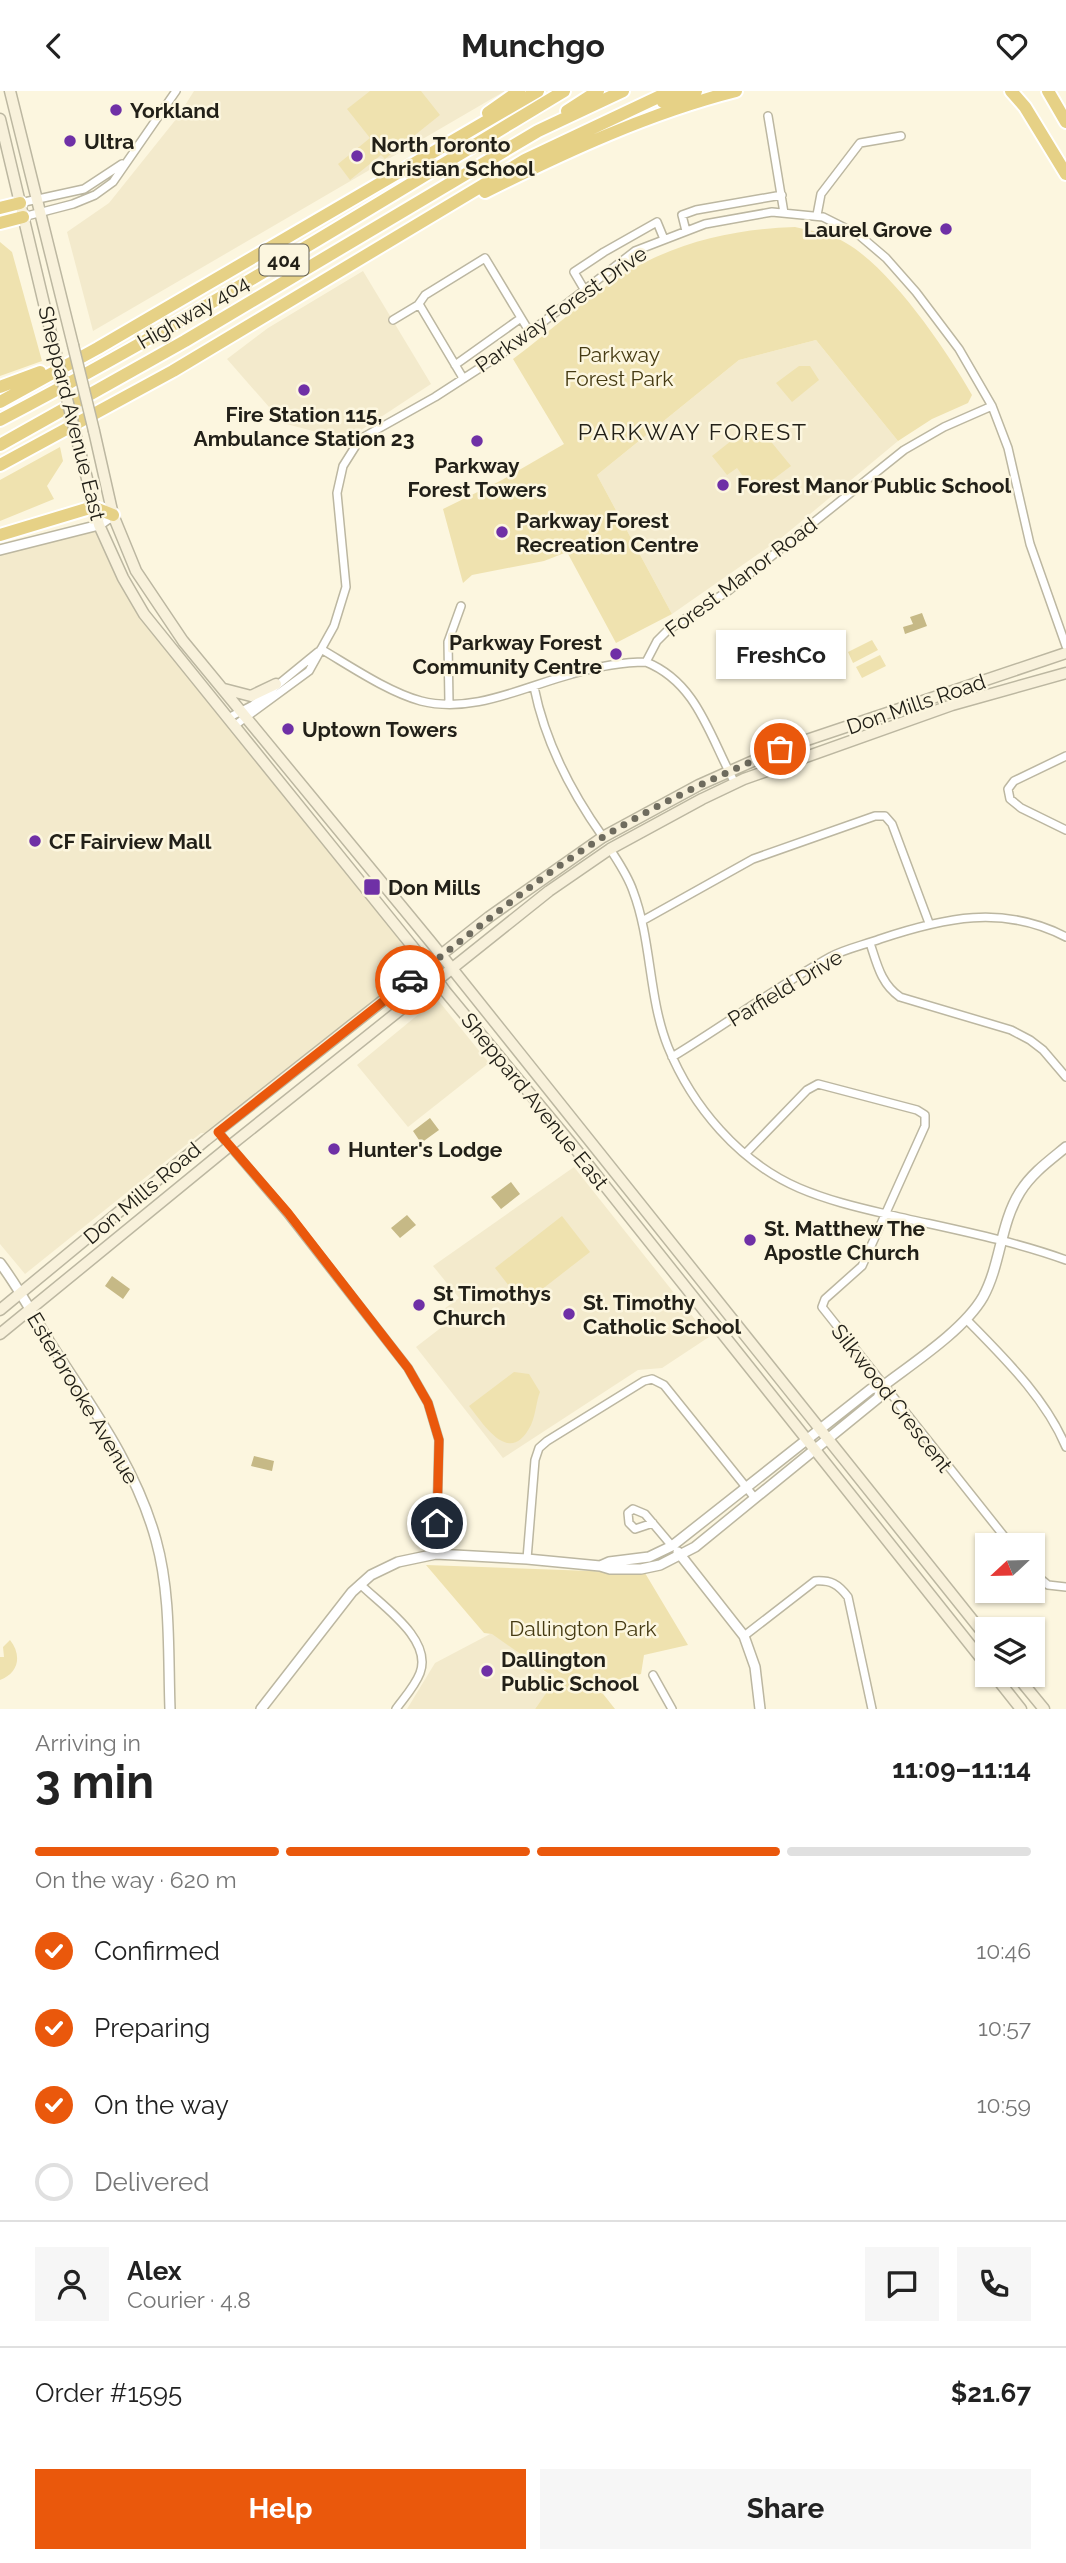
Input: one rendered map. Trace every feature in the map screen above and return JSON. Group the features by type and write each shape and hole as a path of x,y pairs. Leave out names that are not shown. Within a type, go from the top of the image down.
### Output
{"highway":[{"path":"408,166 519,91"},
{"name":"Highway 404","path":"0,402 98,348 538,91"},
{"name":"Highway 404","path":"0,419 164,330 300,251 564,91"},
{"path":"538,131 598,91"},
{"path":"538,131 623,91"},
{"path":"0,465 173,371 525,160 671,91"},
{"path":"603,123 696,91"},
{"path":"367,255 557,156 611,134 736,91"},
{"path":"1011,91 1025,107 1066,174"},
{"path":"1048,91 1066,122"},
{"name":"Highway 404","path":"0,445 185,341 538,131"},
{"path":"0,208 20,203"},
{"path":"0,223 23,216"},
{"path":"0,387 98,348"},
{"path":"0,472 110,413 173,371"},
{"path":"0,535 93,507 113,515"}],"main road":[{"name":"Sheppard Avenue East","path":"10,91 113,515 136,571 183,641 452,969 975,1623"},
{"name":"Sheppard Avenue East","path":"0,119 93,507 123,578 144,614 421,957 437,981 570,1142 975,1651"},
{"name":"Don Mills Road","path":"0,1310 17,1291 489,917 603,837 728,771 780,749 1066,653"},
{"name":"Don Mills Road","path":"0,1334 549,891 610,849 735,783 785,763 952,705 1066,673"},
{"path":"224,689 251,696 276,684"},
{"path":"1004,1687 1021,1709"},
{"path":"1026,1687 1044,1709"}],"street":[{"path":"23,216 58,209 96,195 113,183 176,91"},
{"path":"768,116 784,213"},
{"path":"817,215 821,194 860,143 865,140 901,136"},
{"path":"20,203 84,189 125,162"},
{"path":"686,231 682,215 689,212 782,195"},
{"name":"Parkway Forest Drive","path":"231,722 310,671 334,626 346,587 337,492 343,466 360,439 435,397 503,353 635,251 705,224 772,212 817,215 859,235 886,258 916,292 959,349 992,406 1015,475 1030,544 1066,646"},
{"path":"584,289 574,272 604,252 657,222 664,239"},
{"path":"393,320 419,304 425,295 485,258 529,331"},
{"path":"419,304 463,378"},
{"path":"455,365 521,319"},
{"name":"Forest Manor Road","path":"646,662 657,641 668,630 728,591 904,450 944,427 992,406"},
{"path":"0,550 99,525 113,515"},
{"path":"449,703 448,642 461,606"},
{"path":"321,649 407,697 449,703 483,701 571,674 625,662 646,662 672,677 688,692 704,718 735,783"},
{"name":"Parkway Forest Drive","path":"244,714 276,684 321,649"},
{"path":"534,687 551,744 566,779 603,837"},
{"path":"1066,756 1014,781 1008,789 1010,799 1021,808 1066,829"},
{"path":"642,921 753,859 875,815 886,816 892,824 929,923"},
{"path":"610,849 627,876 642,921 660,1022 672,1057 698,1103 727,1136 746,1153 798,1188 848,1205 1066,1260"},
{"name":"Parfield Drive","path":"672,1057 831,957 929,923 949,919 991,918 1037,926 1066,937"},
{"path":"870,943 883,981 890,991 900,997 1011,1030 1030,1039 1066,1077"},
{"path":"746,1153 807,1090 818,1084 917,1110 925,1115 925,1126 885,1214"},
{"path":"218,1132 288,1213 408,1368 428,1403 439,1440 436,1554"},
{"path":"600,1566 649,1557 676,1543 871,1389 883,1386 966,1319 982,1299 993,1276 1018,1194 1037,1172 1066,1147"},
{"name":"Silkwood Crescent","path":"885,1214 862,1266 825,1299 822,1305 1000,1533"},
{"name":"Esterbrooke Avenue","path":"0,1263 123,1458 143,1503 156,1540 166,1600 170,1709"},
{"path":"0,1277 17,1291"},
{"path":"966,1319 1048,1412 1066,1447"},
{"path":"527,1559 535,1459 539,1448 569,1426 644,1381 652,1379 664,1385 754,1497"},
{"path":"261,1709 339,1607 360,1584 383,1568 436,1554 527,1559 611,1569 641,1569 660,1565 695,1547 878,1398 883,1386"},
{"path":"653,1523 676,1543 680,1555 744,1636 755,1667 760,1709"},
{"path":"744,1636 815,1581 827,1580 839,1586 848,1597 872,1709"},
{"path":"1045,1583 1066,1587"},
{"path":"360,1584 410,1631 423,1657 421,1672 396,1709"},
{"path":"653,1675 672,1709"}],"shaded area":[{"path":"194,91 505,91 93,331 67,232 109,203 177,118"},
{"path":"363,271 431,384 346,440 283,423 227,359 268,328"},
{"name":"Forest Manor Public School","path":"816,340 898,441 780,539 672,614 597,475 739,360"},
{"path":"99,525 144,614 427,968 214,1133 201,1133 25,1274 0,1244 0,550"},
{"path":"922,613 927,626 905,634 903,627 913,624 910,617"},
{"path":"437,999 489,1063 408,1127 357,1065"},
{"path":"430,1118 439,1130 421,1143 413,1131"},
{"name":"St. Timothy Catholic School","path":"574,1167 709,1337 662,1368 638,1370 503,1458 416,1347 451,1320 444,1309 459,1298 433,1266"},
{"path":"511,1182 520,1194 501,1209 491,1197"},
{"path":"407,1215 416,1225 400,1238 391,1228"},
{"path":"112,1276 130,1289 123,1299 105,1286"},
{"path":"254,1456 274,1461 272,1471 251,1466"},
{"name":"Dallington Public School","path":"492,1633 556,1680 535,1709 407,1709 435,1663"}],"green space":[{"path":"370,91 421,91 440,115 385,159 381,155 350,180 338,164 370,138 347,109"},
{"name":"Parkway Forest Park","path":"795,227 846,243 881,271 916,311 948,356 972,395 968,403 932,419 898,441 816,340 739,360 597,475 672,614 616,643 567,552 544,561 472,575 463,583 443,509 502,480 564,444 513,359 599,291 648,261 689,244 730,234"},
{"path":"0,242 12,252 42,361 0,376"},
{"path":"799,366 810,366 819,380 792,402 776,383"},
{"path":"754,421 791,466 755,493 737,468 727,475 712,456 736,437 748,435 744,430"},
{"path":"60,447 63,461 47,486 54,499 0,521 0,480"},
{"path":"872,640 878,650 853,663 848,652"},
{"path":"880,655 886,666 862,678 856,667"},
{"path":"562,1216 590,1252 523,1304 495,1268"},
{"path":"514,1372 529,1374 540,1392 531,1425 523,1437 515,1443 506,1443 490,1432 469,1406"},
{"name":"Dallington Park","path":"426,1565 645,1573 688,1645 644,1655 641,1674 596,1685 615,1709 535,1709 556,1679 492,1634 484,1633"},
{"path":"10,1640 16,1652 17,1663 11,1673 0,1680 0,1657 4,1657 3,1647"}],"way so far":[{"path":"410,980 489,917 603,837 699,785 780,749"}],"place":[{"name":"Yorkland","path":"116,110"},
{"name":"Ultra","path":"70,141"},
{"name":"North Toronto Christian School","path":"357,156"},
{"name":"Laurel Grove","path":"946,229"},
{"name":"Fire Station 115, Ambulance Station 23","path":"304,390"},
{"name":"Parkway Forest Towers","path":"477,441"},
{"name":"Forest Manor Public School","path":"723,485"},
{"name":"Parkway Forest Recreation Centre","path":"502,532"},
{"name":"Parkway Forest Community Centre","path":"616,654"},
{"name":"Uptown Towers","path":"288,729"},
{"name":"FreshCo","path":"780,749"},
{"name":"CF Fairview Mall","path":"35,841"},
{"name":"Don Mills","path":"372,887"},
{"name":"Hunter's Lodge","path":"334,1149"},
{"name":"St. Matthew The Apostle Church","path":"750,1240"},
{"name":"St Timothys Church","path":"419,1305"},
{"name":"St. Timothy Catholic School","path":"569,1314"},
{"name":"Dallington Public School","path":"487,1671"}],"district":[{"name":"PARKWAY FOREST","path":"693,431"}],"route":[{"path":"410,980 218,1132 288,1213 408,1368 428,1403 439,1440 437,1523"}]}
